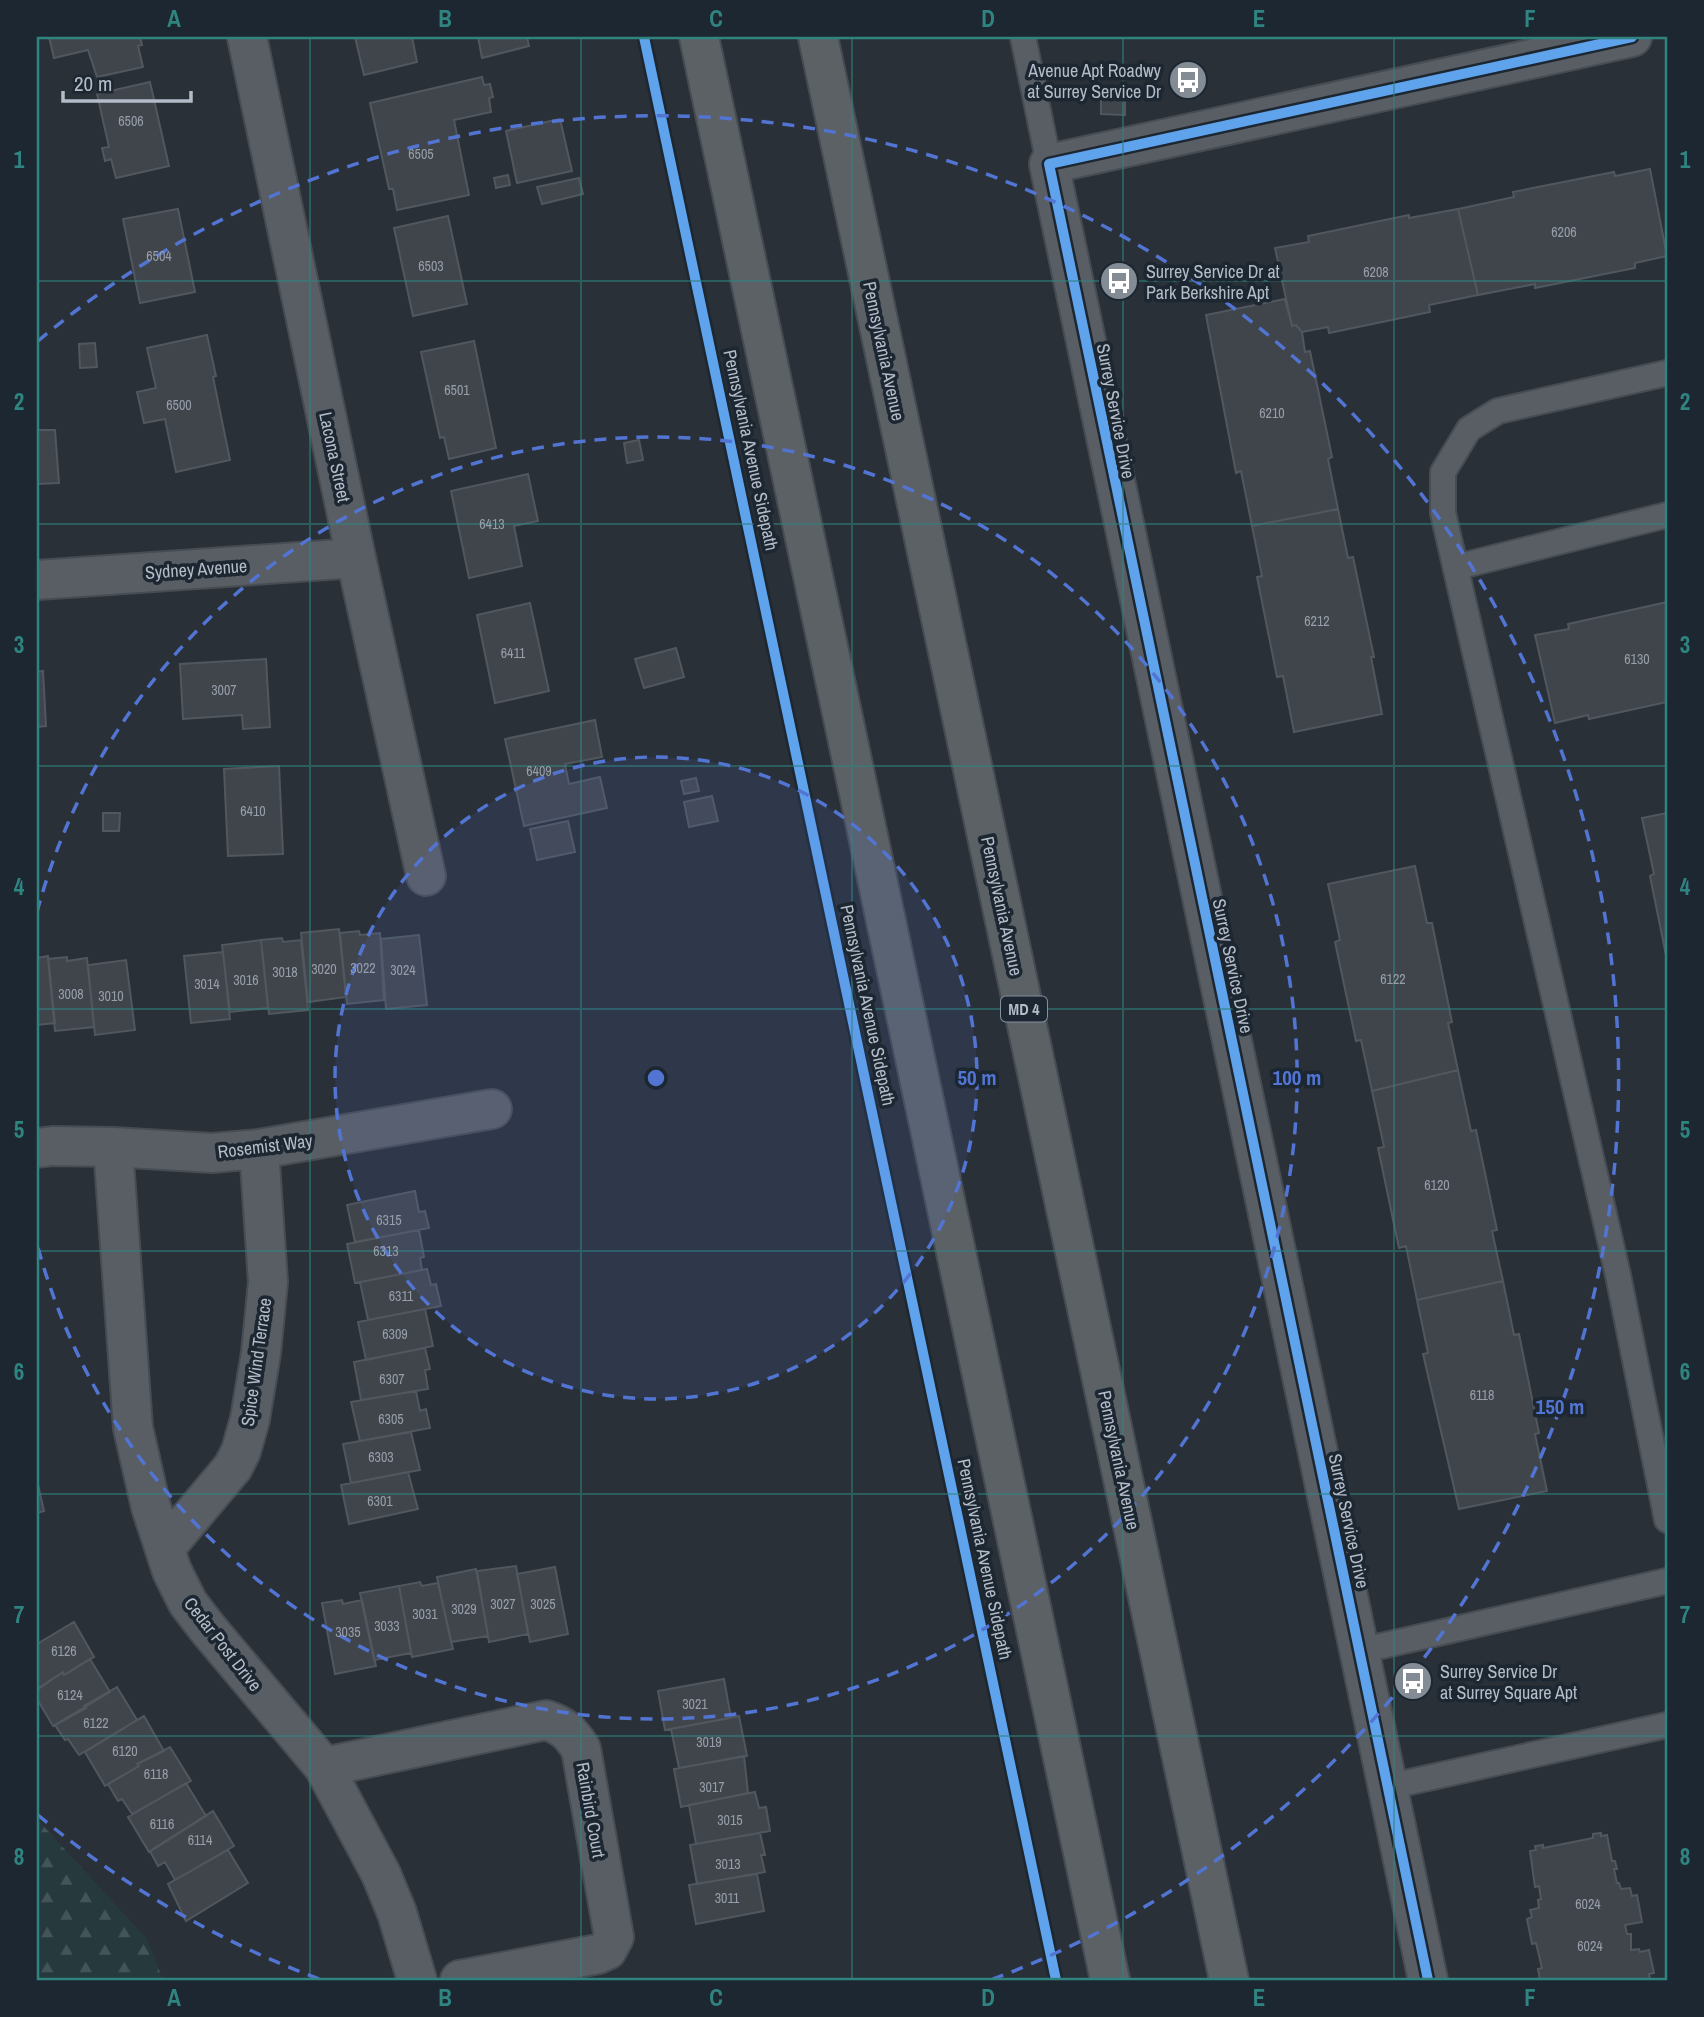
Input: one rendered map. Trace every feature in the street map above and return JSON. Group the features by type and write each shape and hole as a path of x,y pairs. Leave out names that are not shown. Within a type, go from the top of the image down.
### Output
{"highway":[{"path":"699,37 1110,1980"},
{"name":"Pennsylvania Avenue","path":"818,37 1229,1980"}],"street":[{"name":"Lacona Street","path":"247,37 356,558 426,876"},
{"path":"1049,164 1632,37"},
{"name":"Surrey Service Drive","path":"1049,164 1146,647 1427,1980"},
{"name":"Sydney Avenue","path":"37,580 356,558"},
{"name":"Rosemist Way","path":"37,1148 113,1147 212,1153 259,1149 492,1109"},
{"name":"Cedar Post Drive","path":"113,1147 133,1428 151,1507 172,1571 188,1603 254,1686 324,1767 381,1874 397,1913 418,1980"},
{"name":"Spice Wind Terrace","path":"165,1548 233,1466 241,1451 250,1419 261,1353 268,1282 259,1149"},
{"name":"Rainbird Court","path":"324,1767 546,1720 562,1725 572,1734 581,1749 614,1937 612,1944 598,1954 460,1980"}],"lane":[{"path":"1023,37 1049,164"},
{"path":"1667,373 1498,411 1469,429 1443,472 1443,513 1618,1275 1667,1521"},
{"path":"1457,567 1667,515"},
{"path":"1359,1651 1667,1581"},
{"path":"1387,1787 1667,1725"}],"green space":[{"path":"37,1819 147,1939 163,1980 37,1980"}],"building":[{"path":"49,37 140,37 142,45 138,46 143,67 97,77 88,50 54,58"},
{"path":"355,37 412,37 417,62 364,75"},
{"path":"478,37 527,37 529,46 482,58"},
{"path":"482,77 484,85 490,84 493,97 489,98 491,112 454,120 469,195 397,210 393,189 389,189 370,103"},
{"path":"150,82 169,166 116,178 111,159 105,161 102,148 109,147 97,94"},
{"path":"1101,99 1125,100 1125,115 1101,114"},
{"path":"560,119 572,171 517,183 506,131"},
{"path":"1650,169 1667,256 1635,263 1635,268 1535,288 1535,284 1478,295 1458,209 1514,197 1513,192 1614,172 1615,176"},
{"path":"508,175 510,185 496,188 494,178"},
{"path":"579,178 583,194 542,204 537,187"},
{"path":"178,209 195,292 140,303 123,219"},
{"path":"1458,209 1478,295 1429,305 1430,312 1329,333 1328,327 1302,332 1296,325 1292,326 1275,248 1309,242 1308,236 1409,215 1409,218"},
{"path":"448,216 467,304 413,316 394,228"},
{"path":"1285,299 1292,326 1296,325 1302,332 1305,352 1310,351 1332,457 1328,459 1338,509 1252,526 1241,471 1236,473 1206,315"},
{"path":"207,335 230,460 176,472 165,419 144,423 137,392 156,388 147,348"},
{"path":"474,341 496,448 449,459 444,437 440,438 421,352"},
{"path":"95,343 97,367 80,368 79,344"},
{"path":"37,430 55,430 59,483 37,484"},
{"path":"639,440 643,460 627,463 624,443"},
{"path":"528,474 538,521 514,526 522,566 469,578 451,491"},
{"path":"1338,509 1348,558 1353,557 1374,657 1371,657 1382,714 1294,732 1283,676 1277,677 1257,577 1262,576 1252,526"},
{"path":"1667,602 1667,702 1589,719 1588,715 1555,723 1535,635 1569,629 1568,624"},
{"path":"530,603 549,691 495,703 477,615"},
{"path":"676,648 684,677 644,688 635,659"},
{"path":"266,659 270,727 243,729 242,715 183,719 180,664"},
{"path":"43,671 46,726 37,727 37,672"},
{"path":"595,720 602,757 565,764 569,784 600,777 607,808 524,826 505,739"},
{"path":"279,766 283,854 228,856 224,769"},
{"path":"696,778 699,791 684,794 681,781"},
{"path":"712,796 718,821 689,827 684,802"},
{"path":"103,813 120,813 119,831 103,831"},
{"path":"1667,813 1667,960 1650,876 1654,874 1642,818"},
{"path":"568,821 575,852 537,860 530,829"},
{"path":"1415,866 1427,923 1432,923 1452,1022 1448,1023 1458,1070 1372,1091 1361,1040 1356,1041 1335,942 1340,940 1328,884"},
{"path":"339,929 346,997 308,1002 301,933"},
{"path":"359,931 360,935 380,933 384,1000 347,1004 340,933"},
{"path":"419,935 427,1005 386,1009 381,939"},
{"path":"282,938 283,942 301,940 308,1010 269,1014 261,940"},
{"path":"261,940 268,1008 230,1012 222,945"},
{"path":"223,952 230,1019 191,1023 184,956"},
{"path":"48,956 55,1023 37,1025 37,958"},
{"path":"67,957 67,961 87,958 94,1027 55,1031 48,959"},
{"path":"126,960 135,1030 95,1035 88,965"},
{"path":"1458,1070 1471,1131 1476,1130 1497,1230 1492,1231 1503,1281 1417,1300 1406,1246 1399,1248 1378,1148 1384,1147 1372,1091"},
{"path":"415,1191 419,1212 425,1211 429,1228 355,1242 347,1205"},
{"path":"419,1230 424,1257 420,1258 422,1270 355,1283 347,1244"},
{"path":"427,1269 431,1285 436,1284 441,1306 368,1320 360,1282"},
{"path":"1503,1281 1514,1335 1519,1334 1539,1433 1535,1434 1547,1491 1459,1509 1423,1354 1428,1353 1417,1300"},
{"path":"425,1309 433,1346 366,1360 358,1322"},
{"path":"425,1348 430,1369 425,1370 428,1389 361,1400 354,1362"},
{"path":"416,1391 420,1411 426,1409 430,1428 360,1441 351,1402"},
{"path":"411,1432 420,1470 351,1483 343,1444"},
{"path":"408,1472 418,1509 349,1524 341,1485"},
{"path":"37,1480 44,1511 37,1513"},
{"path":"516,1566 528,1634 489,1642 477,1571"},
{"path":"555,1567 568,1634 530,1642 517,1574"},
{"path":"476,1569 488,1636 451,1642 437,1577"},
{"path":"420,1582 422,1586 438,1583 453,1649 412,1657 399,1586"},
{"path":"399,1586 411,1653 374,1660 360,1593"},
{"path":"342,1600 343,1604 362,1600 376,1666 335,1674 322,1603"},
{"path":"74,1622 94,1657 37,1689 37,1644"},
{"path":"90,1659 110,1692 53,1726 37,1699 37,1690 63,1672 64,1675"},
{"path":"724,1679 731,1718 665,1730 658,1691"},
{"path":"117,1687 137,1720 79,1755 55,1725"},
{"path":"144,1716 164,1751 137,1764 139,1766 105,1786 85,1752"},
{"path":"739,1716 747,1756 679,1768 671,1729"},
{"path":"170,1747 191,1781 132,1814 122,1799 118,1801 108,1784 139,1766 137,1764"},
{"path":"744,1756 748,1793 681,1807 674,1769"},
{"path":"186,1783 206,1816 149,1852 128,1817"},
{"path":"755,1792 759,1808 766,1807 770,1831 696,1844 689,1805"},
{"path":"213,1811 234,1846 175,1880 165,1862 158,1866 150,1851"},
{"path":"760,1833 765,1855 761,1855 765,1872 697,1884 690,1845"},
{"path":"1601,1833 1601,1836 1607,1835 1612,1861 1615,1861 1617,1869 1614,1869 1617,1883 1621,1889 1630,1888 1632,1896 1637,1895 1642,1922 1625,1925 1627,1934 1631,1934 1631,1950 1649,1950 1654,1973 1649,1974 1650,1980 1540,1980 1538,1969 1542,1968 1536,1943 1532,1944 1527,1919 1532,1917 1530,1910 1539,1908 1538,1900 1541,1899 1539,1886 1535,1887 1530,1851 1536,1850 1535,1846 1543,1845 1543,1848 1593,1838 1593,1834"},
{"path":"228,1850 248,1883 186,1921 168,1884"},
{"path":"757,1874 764,1911 696,1924 689,1885"}],"cycle path":[{"name":"Pennsylvania Avenue Sidepath","path":"644,37 1056,1980"},
{"path":"1428,1980 1189,846 1049,164 1632,37"}],"place":[{"name":"Avenue Apt Roadwy at Surrey Service Dr","path":"1188,80"},
{"name":"Surrey Service Dr at Park Berkshire Apt","path":"1119,281"},
{"name":"Surrey Service Dr at Surrey Square Apt","path":"1413,1681"}]}
